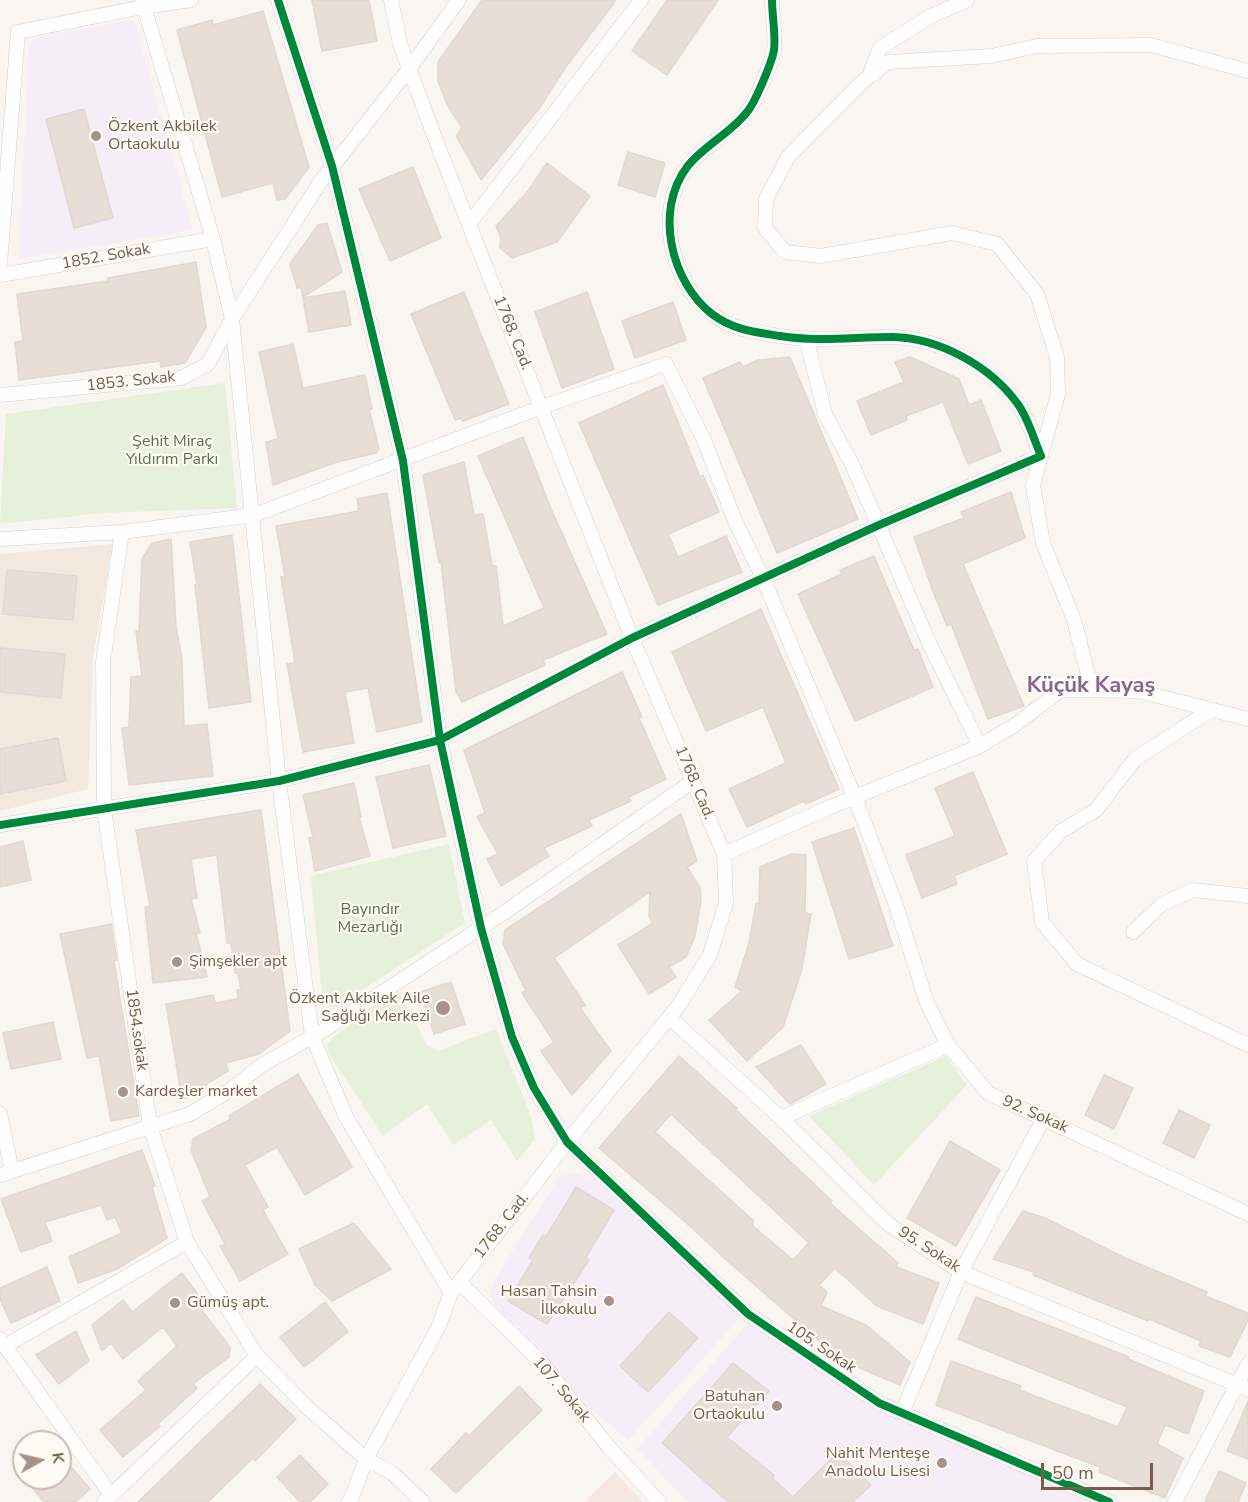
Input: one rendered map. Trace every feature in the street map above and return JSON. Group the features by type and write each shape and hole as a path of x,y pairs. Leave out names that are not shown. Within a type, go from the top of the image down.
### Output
{"street":[{"path":"0,264 18,32 142,3 191,0"},
{"name":"105. Sokak","path":"278,0 332,166 403,461 441,740 481,928 512,1037 534,1088 567,1142 748,1314 879,1403 1109,1502"},
{"name":"1768. Cad.","path":"348,1502 366,1459 438,1328 455,1288 567,1142 669,1017 710,955 726,903 724,854 632,638 469,224 400,44 391,0"},
{"name":"1853. Sokak","path":"0,395 181,378 208,364 232,319 332,166 409,69 459,0"},
{"path":"469,224 641,0"},
{"path":"772,0 774,50 748,112 687,167 679,182 670,218 673,252 689,290 718,318 743,331 807,341 894,337 923,340 961,356 987,374 1018,403 1041,456"},
{"path":"869,76 880,48 929,17 967,0"},
{"name":"107. Sokak","path":"142,3 213,239 232,319 254,514 279,781 312,1036 346,1117 455,1288 542,1363 608,1446 659,1502"},
{"path":"1092,690 1074,620 1043,543 1033,485 1058,394 1057,357 1037,294 997,244 952,233 820,256 785,252 765,228 766,199 788,158 869,76 888,62 991,56 1037,46 1150,45 1248,71"},
{"name":"1852. Sokak","path":"0,275 213,239"},
{"path":"807,341 825,414 852,464 930,645 980,746"},
{"name":"92. Sokak","path":"542,407 666,364 704,440 735,521 763,578 855,798 896,905 927,1003 948,1046 988,1093 1248,1214"},
{"path":"0,539 122,532 254,514 403,461 542,407"},
{"path":"0,825 279,781 441,740 632,638 879,525 1041,456"},
{"name":"1854.sokak","path":"122,532 103,662 104,809 150,1126 187,1242 257,1356 308,1408 366,1459 392,1473 423,1502"},
{"path":"724,854 980,746 1015,725 1061,690 1138,691 1248,719"},
{"path":"1211,710 1135,759 1096,810 1061,831 1034,861 1042,922 1077,964 1248,1045"},
{"path":"0,1114 6,1173 190,1114 226,1092 262,1065 312,1036 481,928 693,781"},
{"path":"1133,932 1162,904 1193,890 1248,896"},
{"name":"95. Sokak","path":"669,1017 781,1118 888,1224 961,1272 1242,1387"},
{"path":"781,1118 948,1046"},
{"path":"902,1413 961,1272 1044,1118"},
{"path":"187,1242 3,1342 108,1498 257,1356"},
{"path":"1175,1502 1242,1387 1248,1364"}],"shaded area":[{"name":"Özkent Akbilek Ortaokulu","path":"134,20 193,230 19,259 29,42 40,36"},
{"path":"113,544 93,657 88,789 0,811 0,554"},
{"name":"Hasan Tahsin İlkokulu","path":"575,1172 592,1178 742,1316 628,1440 566,1388 496,1308 489,1293 495,1279 559,1177"},
{"name":"Batuhan Ortaokulu","path":"748,1323 850,1390 1092,1502 688,1502 637,1449"},
{"path":"615,1472 643,1502 585,1502"}],"green space":[{"name":"Şehit Miraç Yıldırım Parkı","path":"225,383 237,508 104,513 0,524 6,414"},
{"name":"Bayındır Mezarlığı","path":"449,844 465,923 331,1010 322,994 311,876"},
{"path":"398,990 427,1045 438,1051 496,1029 531,1116 535,1139 517,1161 491,1120 453,1145 427,1104 383,1136 329,1054 327,1044"},
{"path":"946,1056 967,1085 874,1185 809,1116"}],"building":[{"path":"312,0 369,0 377,41 322,51"},
{"path":"482,0 616,0 565,68 541,106 481,180 456,136 462,128 447,104 438,81 438,62"},
{"path":"667,0 718,0 667,75 632,51"},
{"path":"263,11 309,167 285,199 277,200 273,183 222,197 177,30 212,20 213,25"},
{"path":"84,109 113,218 74,228 46,119"},
{"path":"628,152 665,163 655,197 618,185"},
{"path":"547,163 590,196 557,242 512,258 500,248 501,238 496,226 528,191"},
{"path":"413,167 441,238 390,261 359,189"},
{"path":"327,223 342,272 303,297 301,287 297,288 290,264 318,225"},
{"path":"196,262 206,327 185,363 161,367 160,361 19,380 15,342 23,341 17,294 108,281 108,278"},
{"path":"345,291 351,325 309,332 303,298"},
{"path":"464,292 509,404 463,421 462,418 455,420 411,314"},
{"path":"587,292 614,369 562,388 535,312"},
{"path":"673,302 686,340 635,358 622,321"},
{"path":"293,344 303,388 365,375 372,409 369,409 379,449 376,453 337,462 273,485 266,442 278,439 259,352"},
{"path":"790,357 858,519 777,553 703,378 740,362 743,367 758,360"},
{"path":"910,357 959,379 969,405 981,400 1001,451 968,464 943,402 906,416 907,420 871,435 857,401 904,382 895,362"},
{"path":"663,385 700,477 703,475 719,512 668,534 678,557 726,536 742,572 658,605 579,423"},
{"path":"523,437 551,509 607,634 543,660 545,665 462,702 456,692 441,562 439,563 423,475 464,462 474,515 483,514 492,566 496,566 503,626 544,608 478,456"},
{"path":"1011,492 1025,538 963,564 1024,706 988,719 951,624 947,626 914,537 964,518 961,512"},
{"path":"387,493 422,722 377,732 368,688 345,692 354,743 303,752 287,664 295,663 281,577 285,576 276,526 359,511 357,499"},
{"path":"232,535 251,702 209,708 195,585 197,584 190,542"},
{"path":"171,539 176,626 182,660 184,726 207,724 213,776 129,785 122,728 129,727 131,677 142,676 136,631 139,631 142,559 152,543"},
{"path":"874,556 914,650 918,649 933,687 855,721 798,594 842,574 840,570"},
{"path":"7,570 77,576 73,620 3,614"},
{"path":"761,609 839,789 806,804 804,801 747,827 729,789 786,763 763,707 706,731 672,652"},
{"path":"0,648 65,654 61,698 0,692"},
{"path":"622,672 666,779 629,797 631,801 589,820 592,826 544,848 549,856 501,886 487,859 498,854 477,817 485,813 464,750"},
{"path":"58,738 66,781 0,794 0,749"},
{"path":"429,765 446,836 393,848 376,777"},
{"path":"973,772 1007,854 954,876 957,884 922,898 906,855 955,836 935,788"},
{"path":"354,783 361,817 359,817 370,856 315,871 309,838 313,837 303,795"},
{"path":"261,810 290,1031 259,1054 226,1063 228,1071 208,1083 200,1094 182,1099 166,1004 213,995 215,1003 238,999 237,990 241,990 238,973 235,973 231,943 227,943 217,855 191,859 197,898 191,899 200,933 196,933 207,977 153,983 145,907 150,906 136,830"},
{"path":"681,814 697,861 687,867 700,888 701,900 695,936 686,957 669,967 676,977 649,994 618,945 653,923 649,916 650,892 554,958 585,1005 580,1008 611,1051 572,1095 541,1051 554,1042 522,993 526,991 503,944 505,930"},
{"path":"854,828 893,946 849,959 812,842"},
{"path":"23,841 31,880 0,887 0,847"},
{"path":"792,854 806,855 805,913 811,914 802,969 783,1027 747,1061 709,1020 742,991 735,987 749,943 756,904 759,904 760,867"},
{"path":"111,924 117,960 114,961 139,1116 111,1121 99,1056 87,1058 60,934"},
{"name":"Özkent Akbilek Aile Sağlığı Merkezi","path":"451,982 465,1024 434,1034 420,992"},
{"path":"53,1022 61,1059 11,1069 3,1033"},
{"path":"801,1045 826,1084 790,1104 756,1067"},
{"path":"679,1056 737,1108 736,1110 832,1201 830,1203 898,1263 896,1267 939,1283 923,1324 877,1306 835,1268 819,1285 827,1292 821,1306 866,1325 910,1362 900,1385 832,1356 834,1354 599,1148","holes":["671,1114 809,1243 793,1260 753,1226 753,1220 655,1132"]},
{"path":"298,1074 352,1167 305,1195 277,1147 245,1165 268,1207 263,1210 288,1254 240,1281 220,1246 225,1244 202,1201 210,1197 191,1150 193,1139 231,1119 229,1116"},
{"path":"1104,1075 1133,1088 1114,1129 1085,1115"},
{"path":"1179,1110 1210,1125 1194,1158 1163,1143"},
{"path":"950,1141 1000,1170 956,1246 907,1218"},
{"path":"142,1150 155,1186 152,1187 167,1238 117,1269 78,1283 69,1257 122,1233 115,1217 107,1220 101,1205 45,1222 52,1241 21,1252 1,1199"},
{"path":"576,1187 614,1210 586,1257 589,1260 547,1324 508,1301 533,1260 529,1258 543,1235 546,1237"},
{"path":"1023,1211 1045,1218 1125,1258 1207,1292 1205,1296 1248,1313 1248,1320 1230,1357 1199,1346 1201,1341 1149,1319 1148,1321 1033,1275 1034,1272 993,1259"},
{"path":"354,1223 391,1269 332,1301 315,1285 299,1249"},
{"path":"47,1267 60,1301 11,1323 0,1299 0,1288"},
{"path":"182,1273 205,1304 200,1308 230,1347 229,1357 193,1384 197,1388 158,1424 160,1426 123,1457 100,1430 146,1390 138,1381 177,1346 163,1327 123,1359 111,1343 102,1351 92,1325 123,1300 132,1312"},
{"path":"976,1297 1129,1357 1128,1359 1204,1391 1188,1434 1165,1425 1157,1444 1183,1458 1165,1498 1099,1472 1100,1467 936,1405 951,1361 1021,1386 1019,1390 1118,1427 1127,1407 958,1339"},
{"path":"325,1302 348,1332 304,1367 280,1337"},
{"path":"669,1312 698,1338 648,1392 620,1366"},
{"path":"76,1331 89,1361 59,1384 36,1355"},
{"path":"733,1363 769,1391 727,1437 774,1475 772,1478 793,1497 838,1452 871,1485 853,1502 728,1502 662,1443"},
{"path":"260,1384 296,1419 255,1461 253,1458 208,1502 138,1502"},
{"path":"519,1386 542,1410 456,1493 431,1469 466,1433 469,1436"},
{"path":"1248,1401 1248,1459 1227,1451"},
{"path":"300,1455 328,1484 310,1502 300,1502 277,1477"},
{"path":"72,1468 90,1489 76,1502 44,1502 34,1490 72,1490"},
{"path":"1219,1471 1246,1483 1238,1502 1205,1502"}],"cycle path":[{"path":"278,0 332,166 403,461 440,740 481,928 512,1037 534,1088 567,1142 748,1314 879,1403 1109,1502"},
{"path":"0,825 279,781 440,740 632,638 879,525 1041,456 1028,422 1017,403 993,377 962,356 910,339 893,337 808,339 744,330 712,314 686,284 677,265 672,245 671,204 677,185 687,167 733,127 747,112 754,100 767,73 774,50 772,0"}],"place":[{"name":"Özkent Akbilek Ortaokulu","path":"96,136"},
{"name":"Şimşekler apt","path":"177,962"},
{"name":"Özkent Akbilek Aile Sağlığı Merkezi","path":"443,1008"},
{"name":"Kardeşler market","path":"123,1092"},
{"name":"Hasan Tahsin İlkokulu","path":"609,1301"},
{"name":"Gümüş apt.","path":"175,1303"},
{"name":"Batuhan Ortaokulu","path":"777,1406"},
{"name":"Nahit Menteşe Anadolu Lisesi","path":"942,1463"}],"district":[{"name":"Küçük Kayaş","path":"1091,687"}]}
